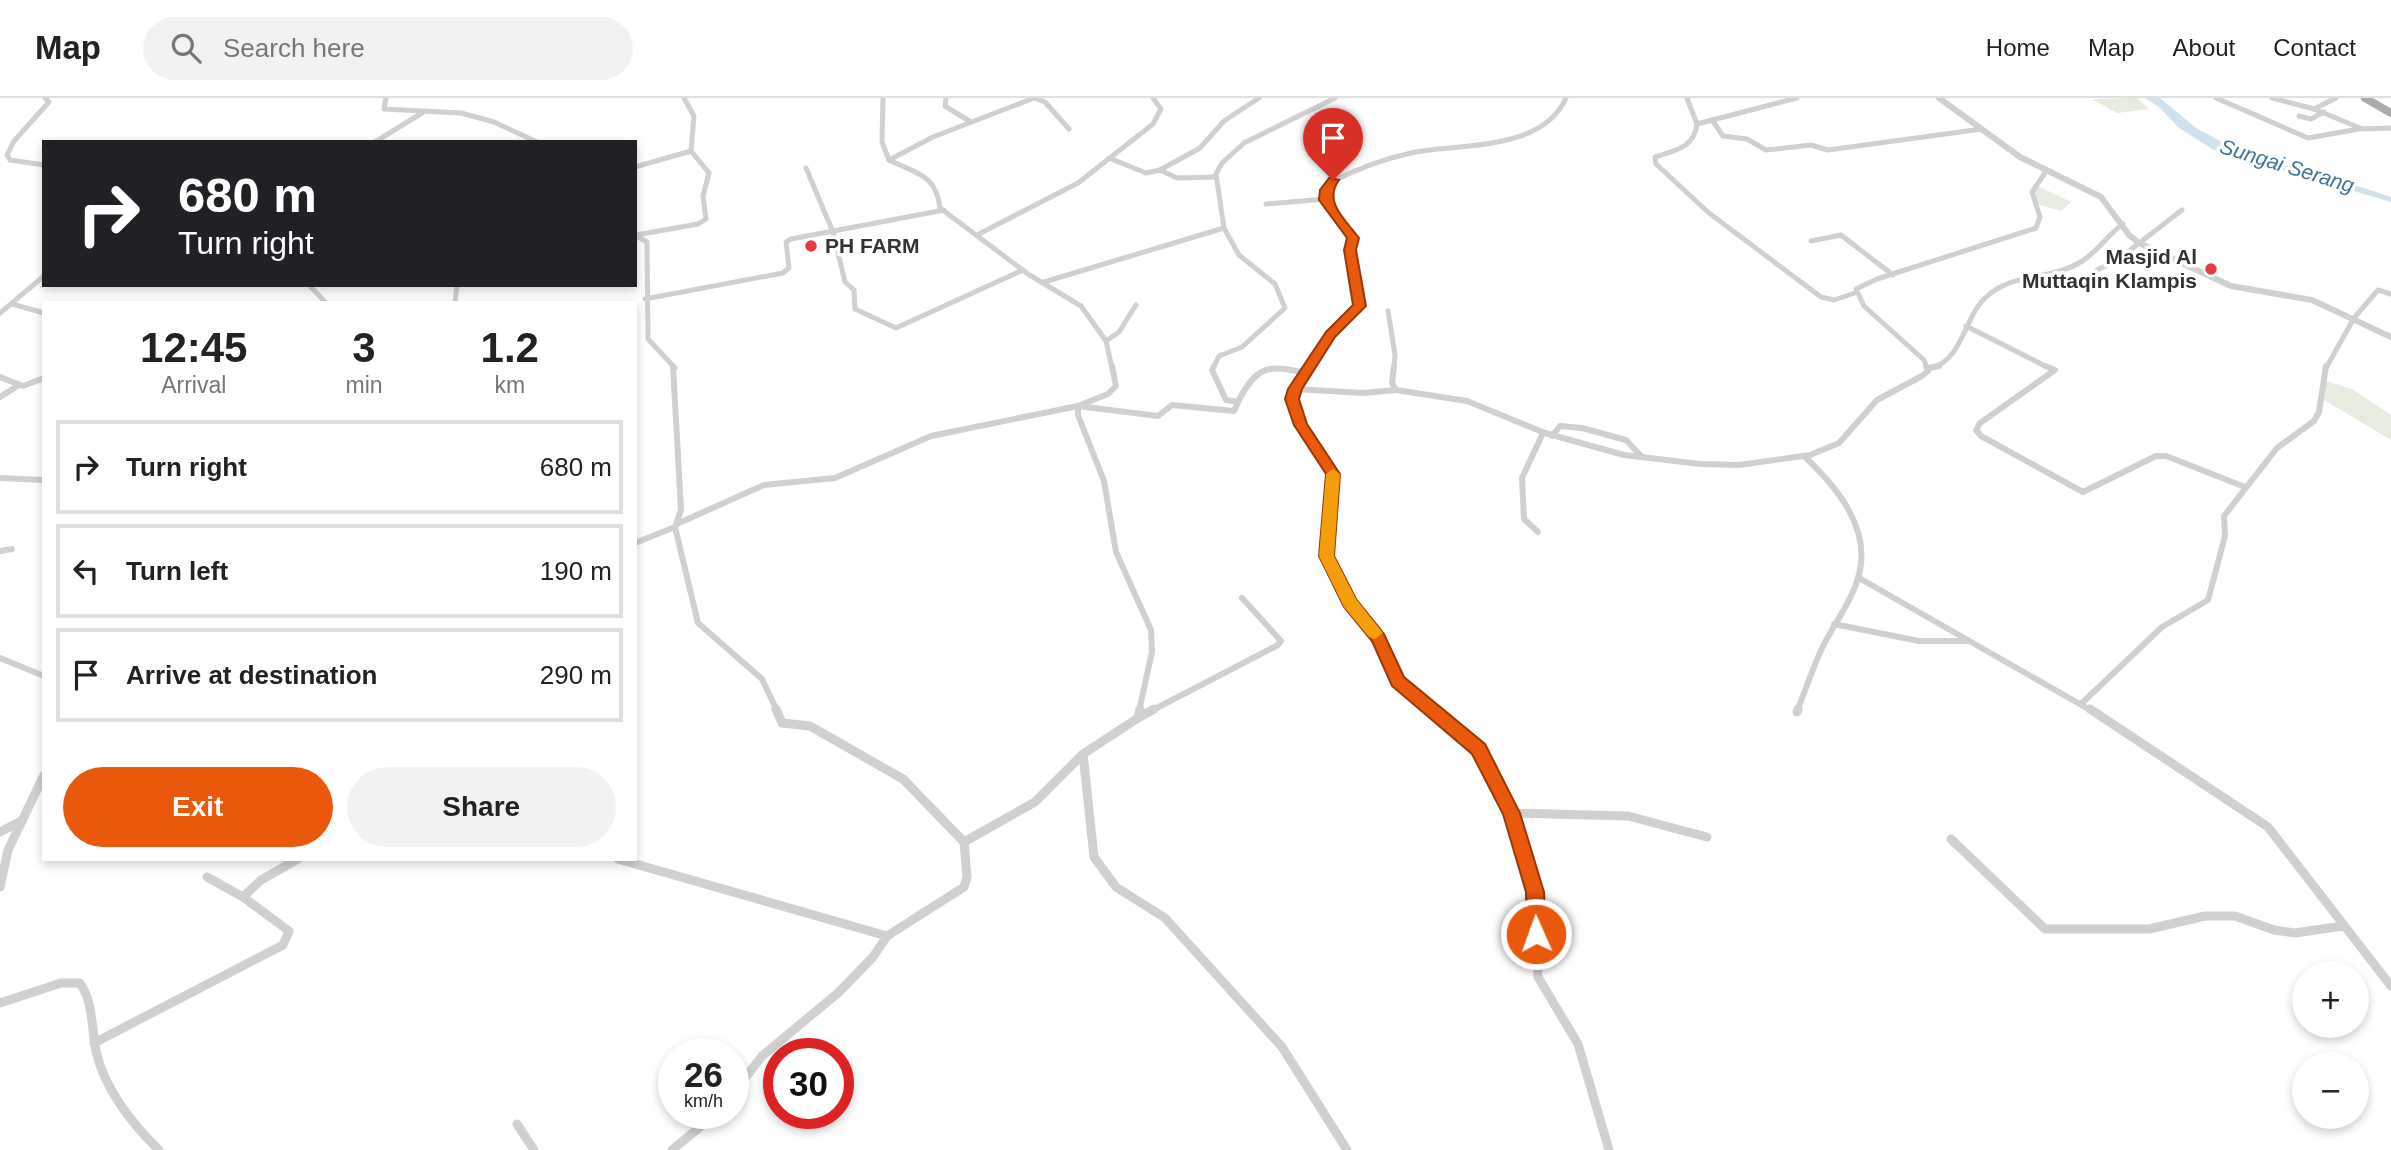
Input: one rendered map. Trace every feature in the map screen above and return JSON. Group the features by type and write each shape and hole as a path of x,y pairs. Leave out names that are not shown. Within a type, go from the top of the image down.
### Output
{"main road":[{"path":"2365,98 2391,113"}],"street":[{"path":"42,165 10,160 7,155 14,141 49,102 45,98"},
{"path":"386,98 384,109 398,113 448,111 495,120 533,140"},
{"path":"637,235 698,224 706,219 702,196 709,173 691,151 695,126 691,104 684,98"},
{"path":"883,98 882,142 889,160 933,182 938,188 939,206 1023,270 1074,299 1106,341 1116,386 1110,394 1084,401 1078,406"},
{"path":"946,98 945,106 971,122"},
{"path":"889,160 971,122 1035,98 1045,102 1069,130"},
{"path":"977,235 1063,192 1153,124 1161,109 1153,98"},
{"path":"1109,158 1146,173 1160,170 1200,148 1224,121 1259,98"},
{"path":"1238,402 1226,400 1212,370 1219,356 1242,347 1285,308 1275,284 1239,255 1224,229 1215,177 1222,163 1241,145 1335,98"},
{"path":"1566,98 1557,112 1533,129 1486,145 1407,154 1333,180 1326,190 1325,200 1353,238 1350,250 1360,306 1330,335 1295,389 1292,399 1294,411 1333,474 1326,549 1330,568 1350,603 1378,638 1398,681 1479,749 1511,813 1535,892 1538,977 1578,1044 1609,1150"},
{"path":"1687,98 1697,124 1695,138 1685,147 1655,157 1655,162 1709,213 1821,298 1834,300 1855,293 1859,286 2035,228 2040,217 2030,200 2030,192 2047,170"},
{"path":"1697,124 1797,98"},
{"path":"1939,98 2020,157 2101,197 2129,235 2139,243 2231,286 2312,300 2391,337"},
{"path":"2216,98 2308,138 2361,129 2391,128"},
{"path":"2272,98 2324,112 2361,129"},
{"path":"2314,109 2336,98"},
{"path":"378,140 426,111"},
{"path":"2299,116 2311,119 2324,112"},
{"path":"1712,120 1723,136 1747,139 1766,150 1808,145 1828,150 1982,129"},
{"path":"637,166 691,151"},
{"path":"806,168 833,232 845,282 854,290 855,309 878,317 896,328 1023,270"},
{"path":"1160,170 1177,178 1215,177"},
{"path":"1266,204 1325,200"},
{"path":"645,299 783,273 789,268 788,240 944,210"},
{"path":"2097,270 2139,243 2182,210"},
{"path":"1929,368 1940,366 1957,349 1978,306 2003,283 2083,261 2107,235 2123,224"},
{"path":"1044,282 1224,229"},
{"path":"1811,241 1841,235 1893,275"},
{"path":"637,236 647,242 645,299 648,340 675,368 677,525 698,623 762,679 782,723 810,726 904,779 964,842"},
{"path":"0,313 42,278"},
{"path":"311,287 324,301"},
{"path":"2081,704 2162,627 2208,600 2225,536 2224,516 2277,448 2314,421 2319,412 2326,366 2354,318 2378,290 2391,294"},
{"path":"1855,293 1864,306 1929,368"},
{"path":"12,304 42,312"},
{"path":"1106,341 1119,332 1136,305"},
{"path":"1388,311 1395,355 1392,383 1396,390"},
{"path":"1966,326 2007,349 2055,370 1980,423 1976,430 2019,458 2083,492 2156,456 2184,462 2245,487"},
{"path":"637,542 764,485 835,478 931,436 1078,406 1158,416 1172,405 1234,411 1248,380 1261,369 1278,366 1306,373"},
{"path":"1295,389 1363,393 1396,390 1455,397 1552,436 1641,456 1702,465 1746,466 1804,456 1844,439 1878,399 1927,373 1929,368"},
{"path":"0,377 19,385"},
{"path":"0,397 19,385 42,379"},
{"path":"1078,406 1080,424 1104,481 1116,552 1151,629 1152,652 1138,718"},
{"path":"1552,436 1560,426 1582,428 1630,441 1641,456"},
{"path":"1538,532 1523,515 1522,478 1542,433"},
{"path":"1797,712 1834,624 1859,578 1863,556 1860,537 1835,489 1804,456"},
{"path":"0,478 42,480"},
{"path":"0,551 12,550"},
{"path":"1859,578 2081,704 2216,790 2268,827 2391,986"},
{"path":"749,1073 762,1056 838,993 873,957 887,936 964,887 968,877 961,850 964,842 1035,802 1083,754 1138,718 1278,645 1281,641 1276,632 1242,598"},
{"path":"1834,624 1919,640 1970,641"},
{"path":"0,658 42,675"},
{"path":"1083,754 1094,857 1116,887 1165,918 1282,1047 1347,1150"},
{"path":"0,887 8,850 19,822 42,779"},
{"path":"1511,813 1628,816 1707,836"},
{"path":"0,832 19,822"},
{"path":"1951,839 2045,929 2149,929 2205,916 2235,916 2274,930 2295,933 2343,926"},
{"path":"243,897 261,880 294,861"},
{"path":"625,861 887,936"},
{"path":"94,1043 283,945 289,931 243,897 207,877"},
{"path":"0,1003 61,984 80,983 89,1000 94,1043 111,1086 141,1130 159,1150"},
{"path":"517,1124 534,1150"},
{"path":"672,1150 698,1129"}],"shaded area":[{"path":"2137,98 2149,109 2117,113 2092,99"},
{"path":"2038,186 2071,202 2061,211 2036,204 2033,192"},
{"path":"2326,381 2352,389 2391,415 2391,440 2324,400"}],"water":[{"path":"2145,98 2158,98 2176,114 2177,122 2212,145 2367,189 2391,197 2391,202 2212,149 2178,127 2159,107"}],"waterway":[{"name":"Sungai Serang","path":"2155,98 2193,130 2236,152"}],"slow traffic":[{"path":"1333,474 1326,556 1350,603 1375,633"}],"place":[{"name":"PH FARM","path":"811,246"},
{"name":"Masjid Al Muttaqin Klampis","path":"2211,269"}],"route":[{"path":"1333,180 1326,190 1325,200 1353,238 1350,250 1360,306 1330,335 1295,389 1292,399 1300,425 1333,474 1326,556 1350,603 1378,638 1398,681 1479,749 1511,813 1535,892 1536,934"}]}
